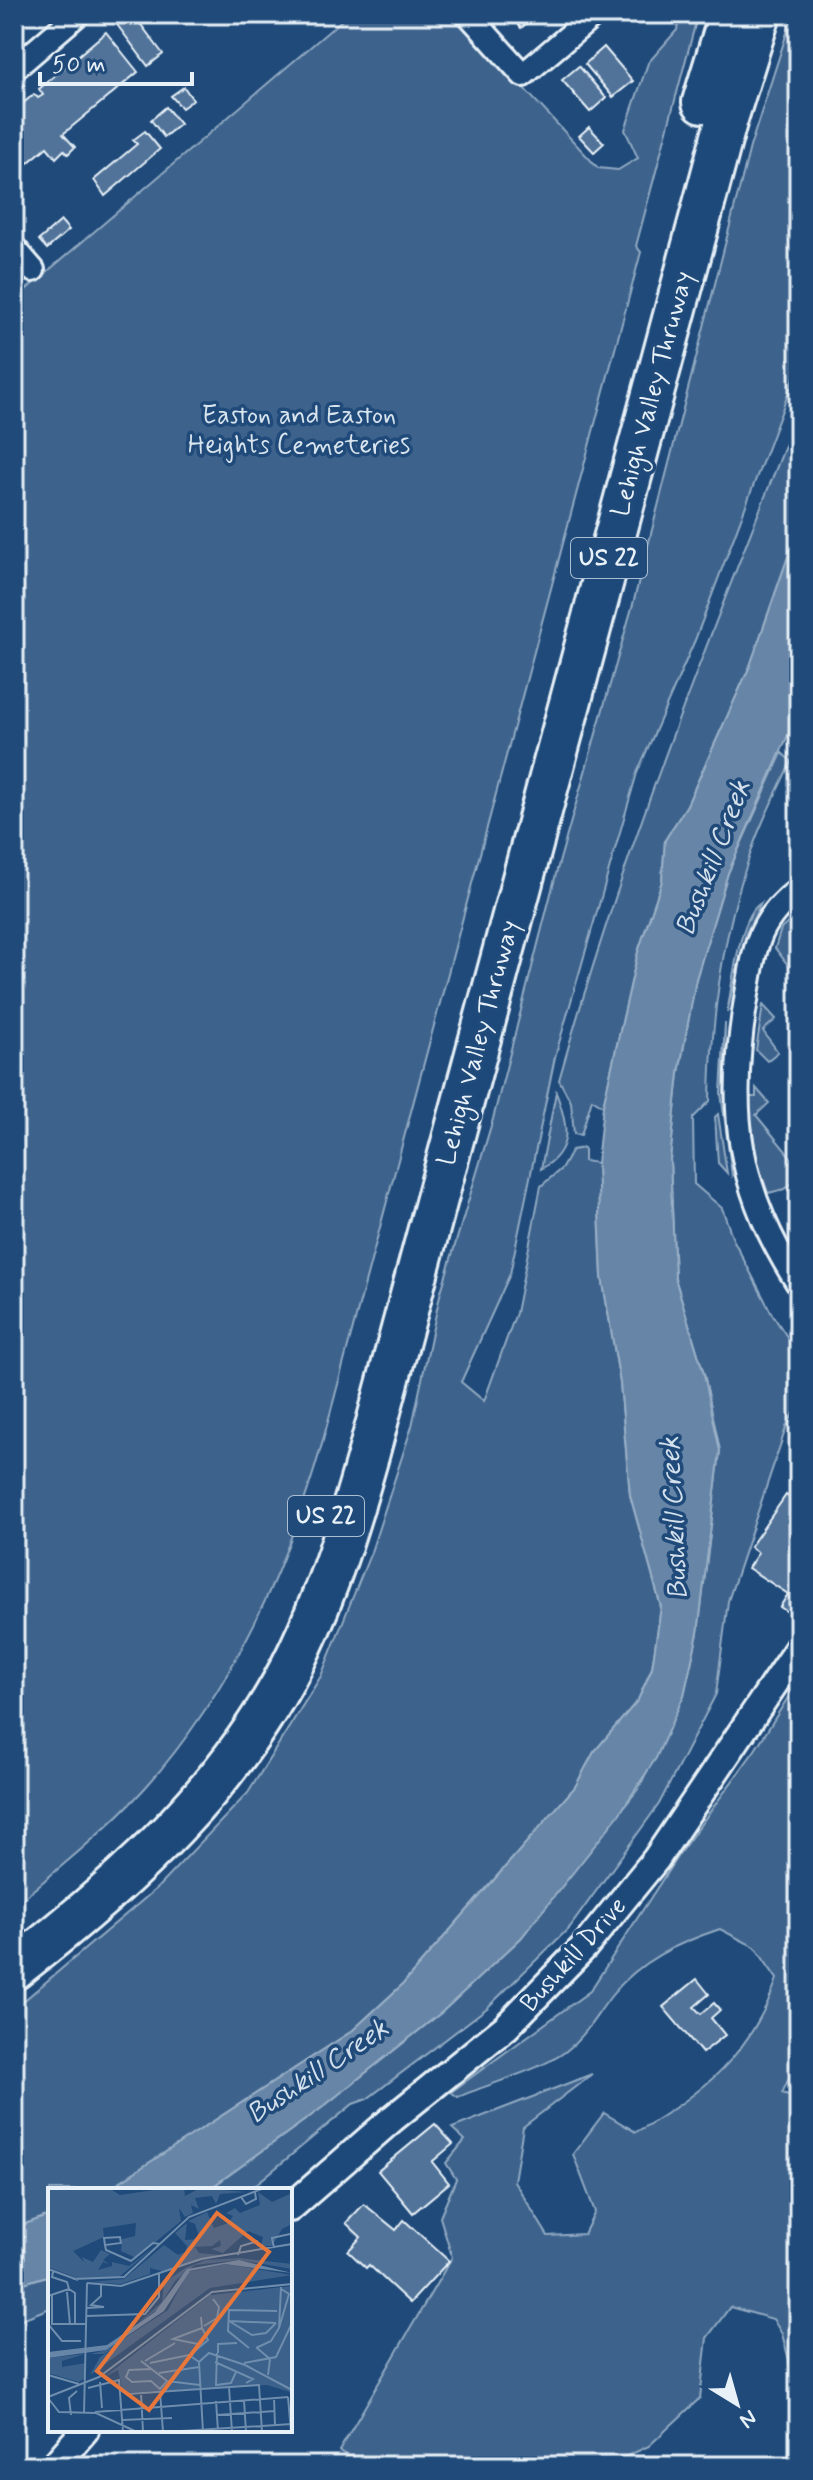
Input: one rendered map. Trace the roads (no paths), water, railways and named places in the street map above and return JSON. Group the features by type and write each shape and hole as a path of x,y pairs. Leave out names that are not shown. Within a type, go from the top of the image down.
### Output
{"highway":[{"name":"Lehigh Valley Thruway","path":"14,1937 104,1862 186,1776 256,1675 284,1623 312,1558 346,1451 698,117 730,14"},
{"name":"Lehigh Valley Thruway","path":"14,1969 103,1898 161,1843 213,1785 280,1687 334,1569 372,1441 726,122 760,14"}],"street":[{"path":"14,69 78,14"},
{"path":"468,14 523,75 595,14"},
{"path":"14,248 33,270"},
{"path":"799,889 776,908 758,938 735,1071 738,1120 756,1207 799,1285"},
{"name":"Bushkill Drive","path":"292,2206 392,2119 506,2027 591,1940 656,1859 799,1647"},
{"path":"54,2466 83,2432"}],"water":[{"name":"Bushkill Creek","path":"799,525 799,710 728,873 696,979 679,1073 670,1159 675,1278 704,1374 720,1451 698,1633 684,1695 656,1758 618,1816 521,1938 442,2012 319,2110 211,2188 110,2188 352,2031 403,1984 575,1787 594,1752 638,1700 652,1668 661,1607 630,1495 620,1383 602,1277 597,1163 603,1106 638,952 662,881 665,840 687,805 750,666"},
{"path":"48,2216 48,2276 14,2286 14,2228"}],"park label":[{"name":"Easton and Easton Heights Cemeteries","path":"299,431"}]}
